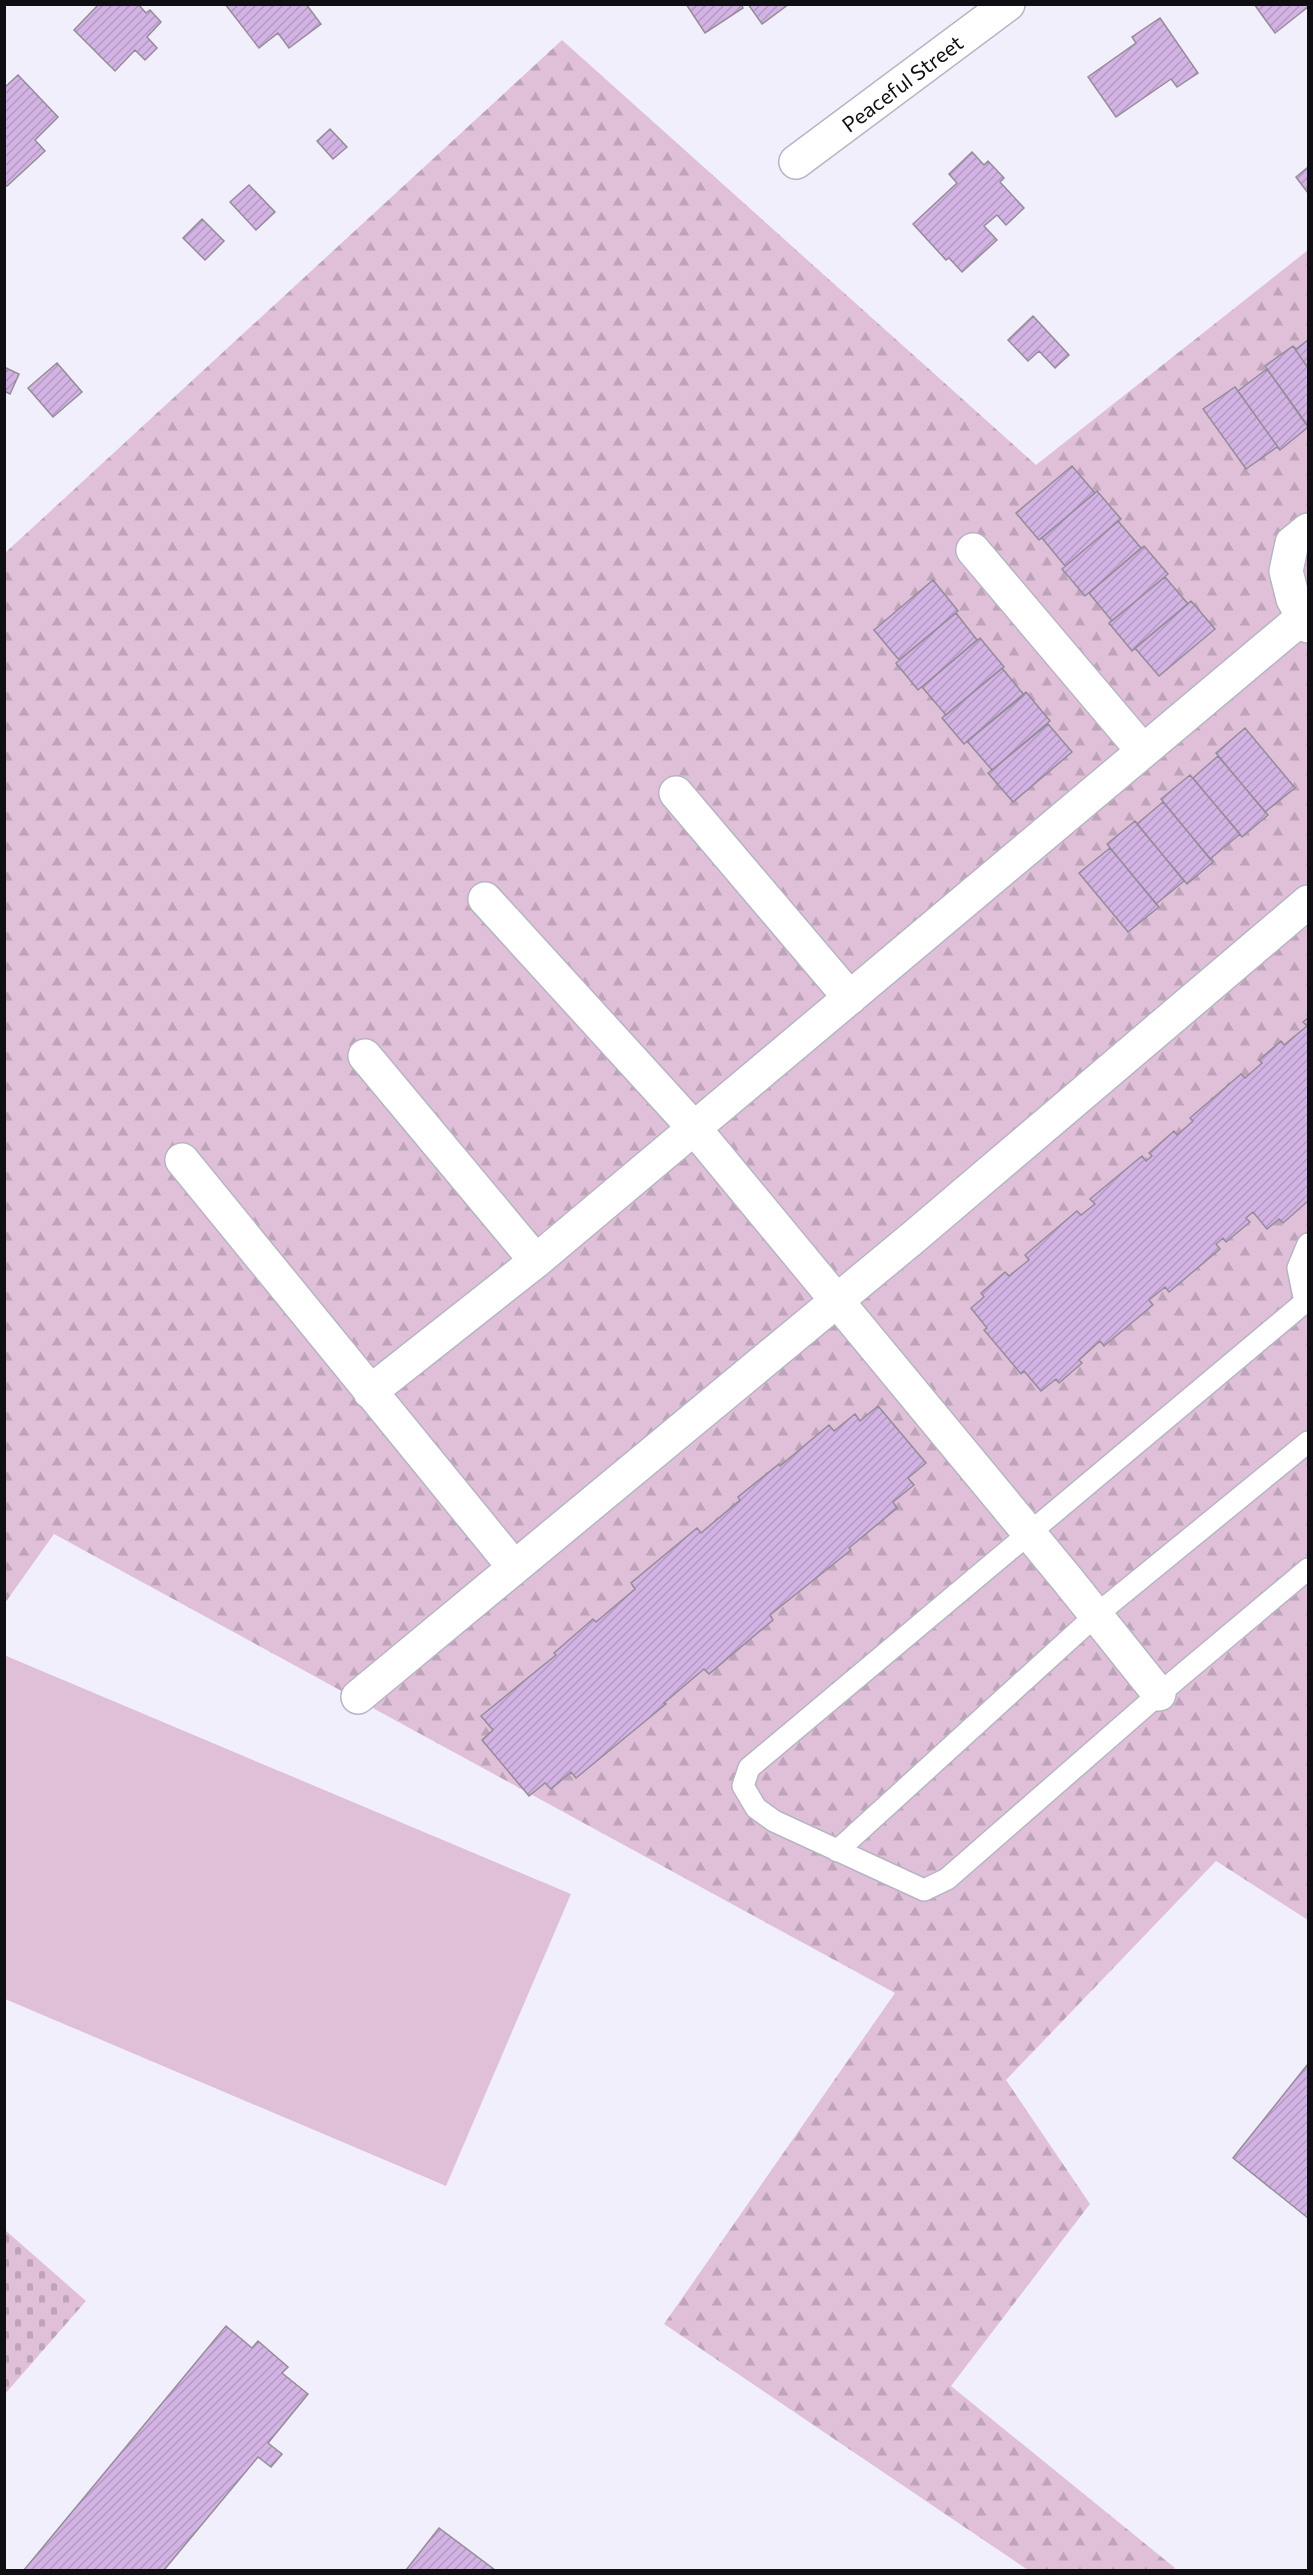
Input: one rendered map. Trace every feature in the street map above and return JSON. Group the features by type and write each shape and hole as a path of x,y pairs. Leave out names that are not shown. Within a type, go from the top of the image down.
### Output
{"street":[{"name":"Peaceful Street","path":"796,162 1008,4"},
{"path":"370,1392 536,1261 1143,751 1306,622 1293,599 1286,571 1292,543 1308,530"},
{"path":"973,550 1143,751"},
{"path":"676,793 850,998"},
{"path":"485,899 694,1128 1159,1694"},
{"path":"358,1697 836,1301 1308,902"},
{"path":"365,1056 536,1261"},
{"path":"182,1160 514,1567"}],"lane":[{"path":"1308,1244 1298,1268 1307,1304 1028,1532 749,1768 743,1786 756,1808 774,1821 924,1890 947,1880 1159,1694 1308,1569"},
{"path":"837,1851 1096,1615 1308,1442"}],"green space":[{"path":"562,40 1036,465 1308,250 1308,1920 1216,1861 1006,2080 1090,2204 951,2386 1175,2568 1172,2570 1028,2570 664,2324 895,1993 54,1534 5,1603 5,553"},
{"path":"4,1655 571,1894 446,2186 5,1999"},
{"path":"5,2230 86,2301 5,2394"}],"building":[{"path":"99,4 138,4 146,13 150,10 161,22 147,37 157,48 145,60 135,50 115,71 74,30"},
{"path":"225,4 306,4 321,24 289,48 278,33 259,48"},
{"path":"686,4 741,4 743,8 705,33"},
{"path":"748,4 789,4 762,24"},
{"path":"1254,4 1308,4 1308,7 1275,33"},
{"path":"1160,18 1198,73 1177,87 1171,79 1116,117 1088,77 1136,43 1132,37"},
{"path":"18,75 58,117 35,140 45,151 7,186 4,184 4,88"},
{"path":"330,129 347,147 333,159 317,141"},
{"path":"972,152 984,165 988,161 1004,178 1000,182 1024,208 1006,225 997,215 984,226 997,240 962,272 949,258 946,260 913,224 957,183 949,174"},
{"path":"1308,167 1308,193 1296,177"},
{"path":"249,185 275,212 256,230 230,202"},
{"path":"202,219 224,241 205,260 183,238"},
{"path":"1033,316 1069,355 1055,368 1039,351 1028,361 1008,340"},
{"path":"1308,340 1308,368 1293,346 1296,349"},
{"path":"1293,346 1308,368 1308,426 1265,366"},
{"path":"57,363 82,392 53,417 28,388"},
{"path":"4,367 19,374 10,394 4,391"},
{"path":"1267,369 1308,427 1280,450 1238,391"},
{"path":"1235,387 1280,450 1277,447 1246,469 1203,409"},
{"path":"1072,466 1095,493 1039,540 1016,513"},
{"path":"1097,491 1121,519 1065,566 1042,538"},
{"path":"1118,521 1141,548 1085,596 1062,569"},
{"path":"1144,546 1168,574 1112,621 1089,593"},
{"path":"1165,577 1188,604 1132,651 1109,623"},
{"path":"933,580 958,611 899,660 874,630"},
{"path":"1191,601 1215,629 1159,676 1135,648"},
{"path":"956,613 977,640 918,690 896,663"},
{"path":"980,638 1004,667 946,715 922,687"},
{"path":"1002,668 1024,695 964,744 942,718"},
{"path":"1026,692 1050,721 992,770 967,741"},
{"path":"1048,724 1072,752 1013,802 988,773"},
{"path":"1245,728 1295,788 1265,812 1216,753"},
{"path":"1218,756 1268,815 1242,837 1193,778"},
{"path":"1190,775 1240,834 1210,859 1161,799"},
{"path":"1163,802 1213,862 1187,884 1137,824"},
{"path":"1135,821 1184,881 1156,904 1107,844"},
{"path":"1110,848 1159,907 1128,932 1079,873"},
{"path":"1308,1018 1308,1201 1283,1223 1279,1219 1267,1229 1253,1212 1246,1218 1250,1222 1226,1242 1223,1238 1216,1244 1220,1249 1169,1292 1165,1287 1149,1300 1153,1305 1104,1346 1100,1341 1079,1360 1082,1363 1059,1383 1056,1379 1041,1391 1024,1371 1021,1374 984,1330 987,1328 971,1308 984,1297 981,1293 1005,1272 1009,1276 1029,1260 1025,1255 1077,1211 1081,1215 1095,1204 1090,1199 1142,1156 1146,1161 1152,1156 1149,1153 1174,1131 1177,1135 1193,1121 1190,1118 1241,1074 1245,1078 1262,1063 1259,1060 1281,1041 1284,1045 1307,1026 1303,1022"},
{"path":"878,1406 926,1463 908,1478 914,1485 893,1502 897,1508 849,1548 851,1550 770,1615 773,1620 709,1674 704,1669 664,1703 666,1704 576,1778 571,1772 551,1789 545,1783 529,1796 482,1740 493,1730 481,1716 556,1655 554,1653 593,1619 596,1622 635,1589 631,1583 697,1528 701,1533 740,1500 738,1497 829,1425 834,1431 855,1414 860,1421"},
{"path":"1308,2064 1308,2218 1233,2158"},
{"path":"226,2326 252,2348 258,2341 288,2367 282,2373 308,2394 268,2443 282,2454 271,2467 258,2457 164,2570 24,2570"},
{"path":"439,2528 495,2570 406,2570"}]}
